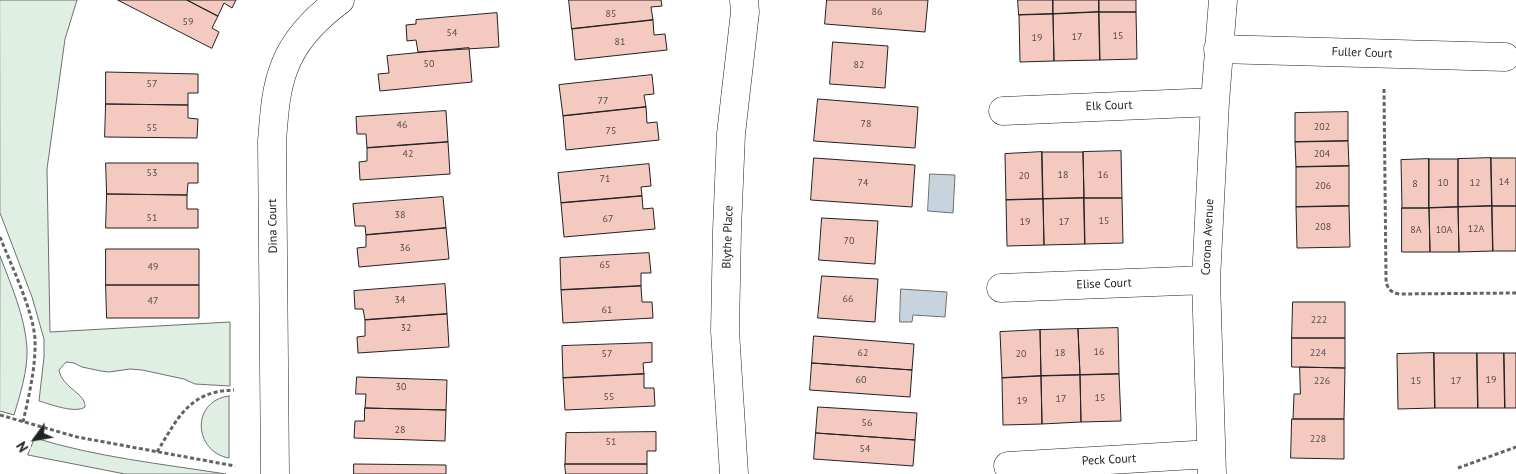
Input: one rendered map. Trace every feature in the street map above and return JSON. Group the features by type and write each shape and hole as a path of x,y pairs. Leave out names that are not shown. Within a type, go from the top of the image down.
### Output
{"street":[{"name":"Dina Court","path":"275,474 272,142 275,107 284,68 299,38 326,10 340,0"},
{"name":"Blythe Place","path":"734,474 725,331 731,134 745,12 744,0"},
{"name":"Corona Avenue","path":"1212,464 1206,280 1218,49 1223,0"},
{"name":"Fuller Court","path":"1218,49 1505,57"},
{"name":"Elk Court","path":"1003,110 1215,102"},
{"name":"Elise Court","path":"1001,288 1206,280"},
{"name":"Peck Court","path":"1008,466 1212,464"}],"path":[{"path":"1384,89 1386,278 1388,288 1395,294 1516,293"},
{"path":"0,238 30,317 35,337 34,364 24,422"},
{"path":"157,452 177,419 187,407 205,395 218,390 234,390"},
{"path":"0,415 77,437 235,466"},
{"path":"1458,468 1516,447"}],"green space":[{"path":"0,0 77,0 65,39 47,169 50,332 230,322 230,386 195,384 184,379 142,370 101,371 66,362 59,370 61,376 82,398 85,407 69,409 39,401 44,339 32,297 0,213"},
{"path":"0,256 13,289 26,336 27,356 25,374 14,415 0,411"},
{"path":"229,396 229,458 217,454 209,446 203,437 201,427 203,416 208,407 216,400"},
{"path":"35,438 105,455 226,474 125,474 28,455"}],"shaded area":[{"path":"930,174 955,175 953,213 928,211"},
{"path":"901,289 947,292 945,317 913,315 912,322 900,322"}],"building":[{"path":"118,0 187,0 218,16 212,28 219,32 212,48"},
{"path":"187,0 236,0 232,8 224,3 218,16"},
{"path":"569,0 661,0 662,6 651,7 653,20 572,29"},
{"path":"827,0 928,0 925,32 825,24"},
{"path":"1018,0 1053,0 1053,14 1019,15"},
{"path":"1053,0 1099,0 1099,12 1053,14"},
{"path":"1099,0 1136,0 1136,12 1099,12"},
{"path":"1099,12 1136,12 1137,59 1100,60"},
{"path":"1099,12 1100,60 1054,61 1053,14"},
{"path":"497,13 499,47 418,52 416,40 407,41 406,25 416,24 416,20"},
{"path":"1053,14 1054,61 1020,62 1019,15"},
{"path":"653,20 654,35 665,34 667,50 575,60 572,29"},
{"path":"833,42 888,46 885,88 830,84"},
{"path":"469,48 472,82 380,91 378,74 389,73 387,56"},
{"path":"106,72 198,74 198,93 188,93 188,105 106,104"},
{"path":"652,75 654,94 644,95 646,107 563,116 559,85"},
{"path":"818,99 918,107 915,148 814,141"},
{"path":"106,104 188,105 188,118 198,119 197,138 105,137"},
{"path":"646,107 647,123 657,122 659,140 566,150 563,116"},
{"path":"446,111 448,142 367,148 366,134 357,134 356,117"},
{"path":"1348,112 1348,141 1295,142 1295,113"},
{"path":"1348,141 1349,166 1296,167 1295,142"},
{"path":"448,142 450,174 360,180 359,162 367,161 367,148"},
{"path":"1121,151 1122,198 1084,198 1083,152"},
{"path":"1042,152 1083,152 1084,198 1043,199"},
{"path":"1042,152 1043,199 1006,200 1005,154"},
{"path":"814,158 915,165 912,207 811,200"},
{"path":"1491,158 1492,206 1458,207 1458,159"},
{"path":"1491,158 1516,158 1516,206 1492,206"},
{"path":"1429,159 1458,159 1458,207 1429,208"},
{"path":"1429,159 1429,208 1402,208 1401,160"},
{"path":"106,163 198,163 198,183 188,183 187,195 107,194"},
{"path":"649,164 651,186 641,187 642,196 561,203 558,173"},
{"path":"1349,166 1349,206 1296,207 1296,167"},
{"path":"107,194 187,195 187,209 198,209 198,228 106,228"},
{"path":"642,196 643,209 653,208 655,229 564,237 561,203"},
{"path":"443,197 446,228 366,235 365,226 355,226 353,204"},
{"path":"1084,198 1122,198 1123,243 1085,244"},
{"path":"1084,198 1085,244 1044,245 1043,199"},
{"path":"1043,199 1044,245 1007,246 1006,200"},
{"path":"1349,206 1350,247 1297,248 1296,207"},
{"path":"1492,206 1493,251 1459,252 1458,207"},
{"path":"1492,206 1516,206 1516,251 1493,251"},
{"path":"1458,207 1459,252 1430,252 1429,208"},
{"path":"1402,208 1429,208 1430,252 1402,252"},
{"path":"822,218 878,221 875,264 819,260"},
{"path":"446,228 449,259 359,267 357,248 366,247 366,235"},
{"path":"106,249 199,249 199,285 106,285"},
{"path":"649,253 651,273 641,273 641,286 561,290 560,258"},
{"path":"822,276 878,279 875,322 818,318"},
{"path":"445,284 447,314 365,320 363,309 355,309 354,291"},
{"path":"106,285 199,285 199,318 107,318"},
{"path":"641,286 642,302 652,302 653,318 563,323 561,290"},
{"path":"1293,302 1345,302 1345,338 1292,338"},
{"path":"447,314 449,347 358,353 357,337 365,336 365,320"},
{"path":"1118,328 1119,374 1080,375 1078,329"},
{"path":"1078,329 1080,375 1041,376 1040,330"},
{"path":"1040,330 1041,376 1002,378 1000,332"},
{"path":"814,336 914,344 912,370 812,363"},
{"path":"1292,338 1345,338 1345,368 1292,367"},
{"path":"652,343 652,362 643,363 644,374 563,378 562,346"},
{"path":"1434,353 1435,408 1398,409 1397,354"},
{"path":"1434,353 1477,353 1478,408 1435,408"},
{"path":"1477,353 1504,353 1505,408 1478,408"},
{"path":"1504,353 1516,353 1516,408 1505,408"},
{"path":"812,363 912,370 910,397 810,390"},
{"path":"1300,367 1345,368 1344,419 1293,419 1294,394 1300,394"},
{"path":"644,374 644,388 654,388 655,406 565,410 563,378"},
{"path":"1119,374 1121,421 1081,422 1080,375"},
{"path":"1080,375 1081,422 1042,424 1041,376"},
{"path":"1041,376 1042,424 1003,425 1002,378"},
{"path":"357,377 447,380 446,410 365,408 366,394 356,394"},
{"path":"818,407 917,413 915,440 816,433"},
{"path":"365,408 446,410 445,441 354,438 355,421 364,421"},
{"path":"1292,419 1344,419 1344,459 1291,458"},
{"path":"656,432 656,451 647,451 647,464 565,464 566,433"},
{"path":"816,433 915,440 913,466 814,459"},
{"path":"354,464 446,465 446,474 354,474"},
{"path":"565,464 647,464 647,474 566,474"}]}
